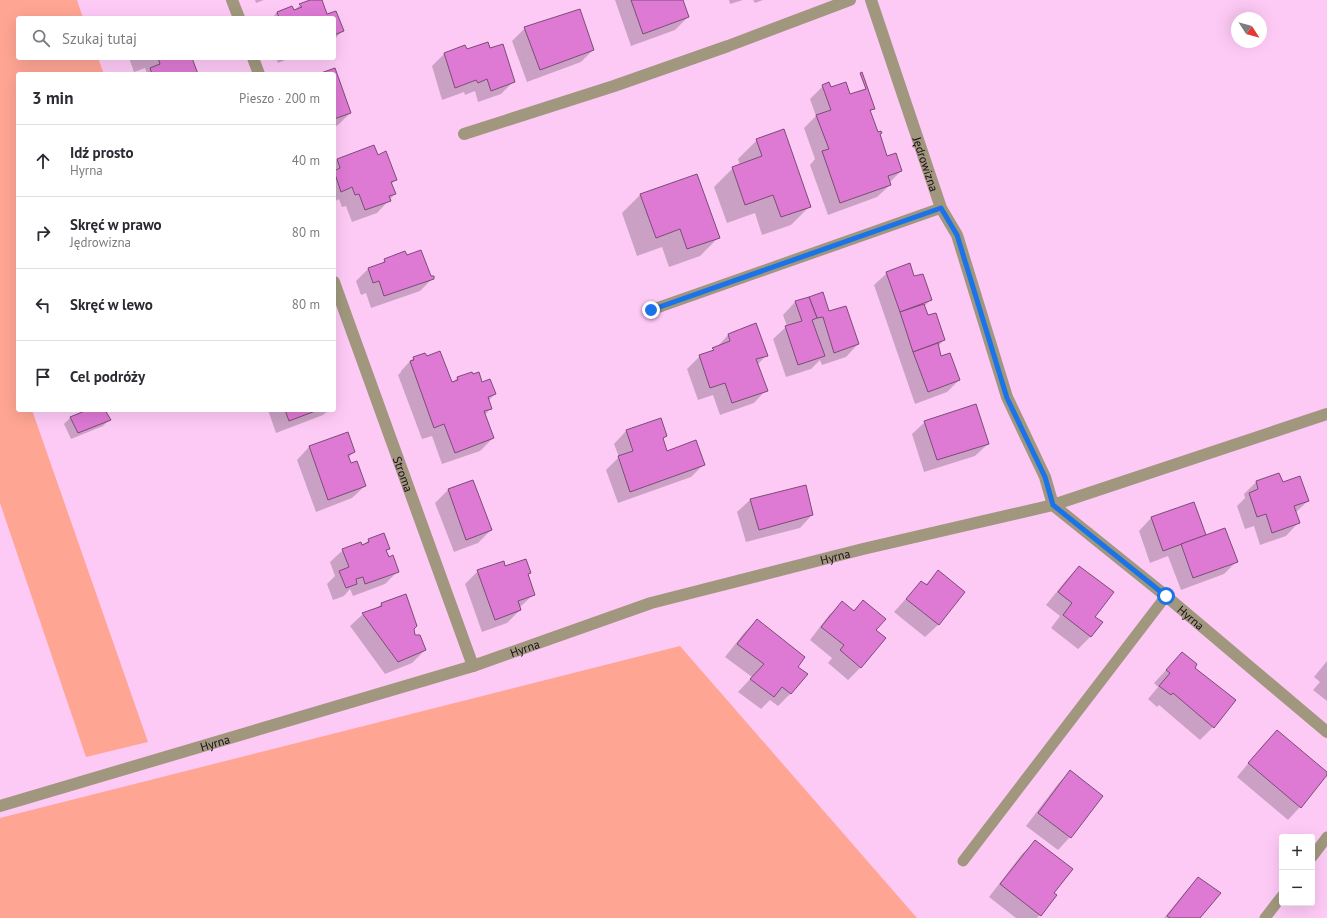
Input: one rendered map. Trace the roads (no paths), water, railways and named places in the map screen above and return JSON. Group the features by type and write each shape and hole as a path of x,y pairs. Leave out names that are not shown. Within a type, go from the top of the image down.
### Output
{"street":[{"path":"232,0 238,16"},
{"path":"464,134 614,86 728,46 850,0"},
{"name":"Jędrowizna","path":"871,0 941,208 957,235 1007,398 1045,477 1053,505"},
{"path":"254,60 258,72"},
{"name":"Stroma","path":"336,288 473,666"},
{"name":"Hyrna","path":"0,806 473,666 651,603 864,549 1053,505 1327,414"},
{"name":"Hyrna","path":"1053,505 1166,596 1327,732"}],"lane":[{"path":"651,310 941,208"},
{"path":"963,862 1166,596"},
{"path":"1315,853 1327,837"},
{"path":"1265,918 1279,900"}]}
